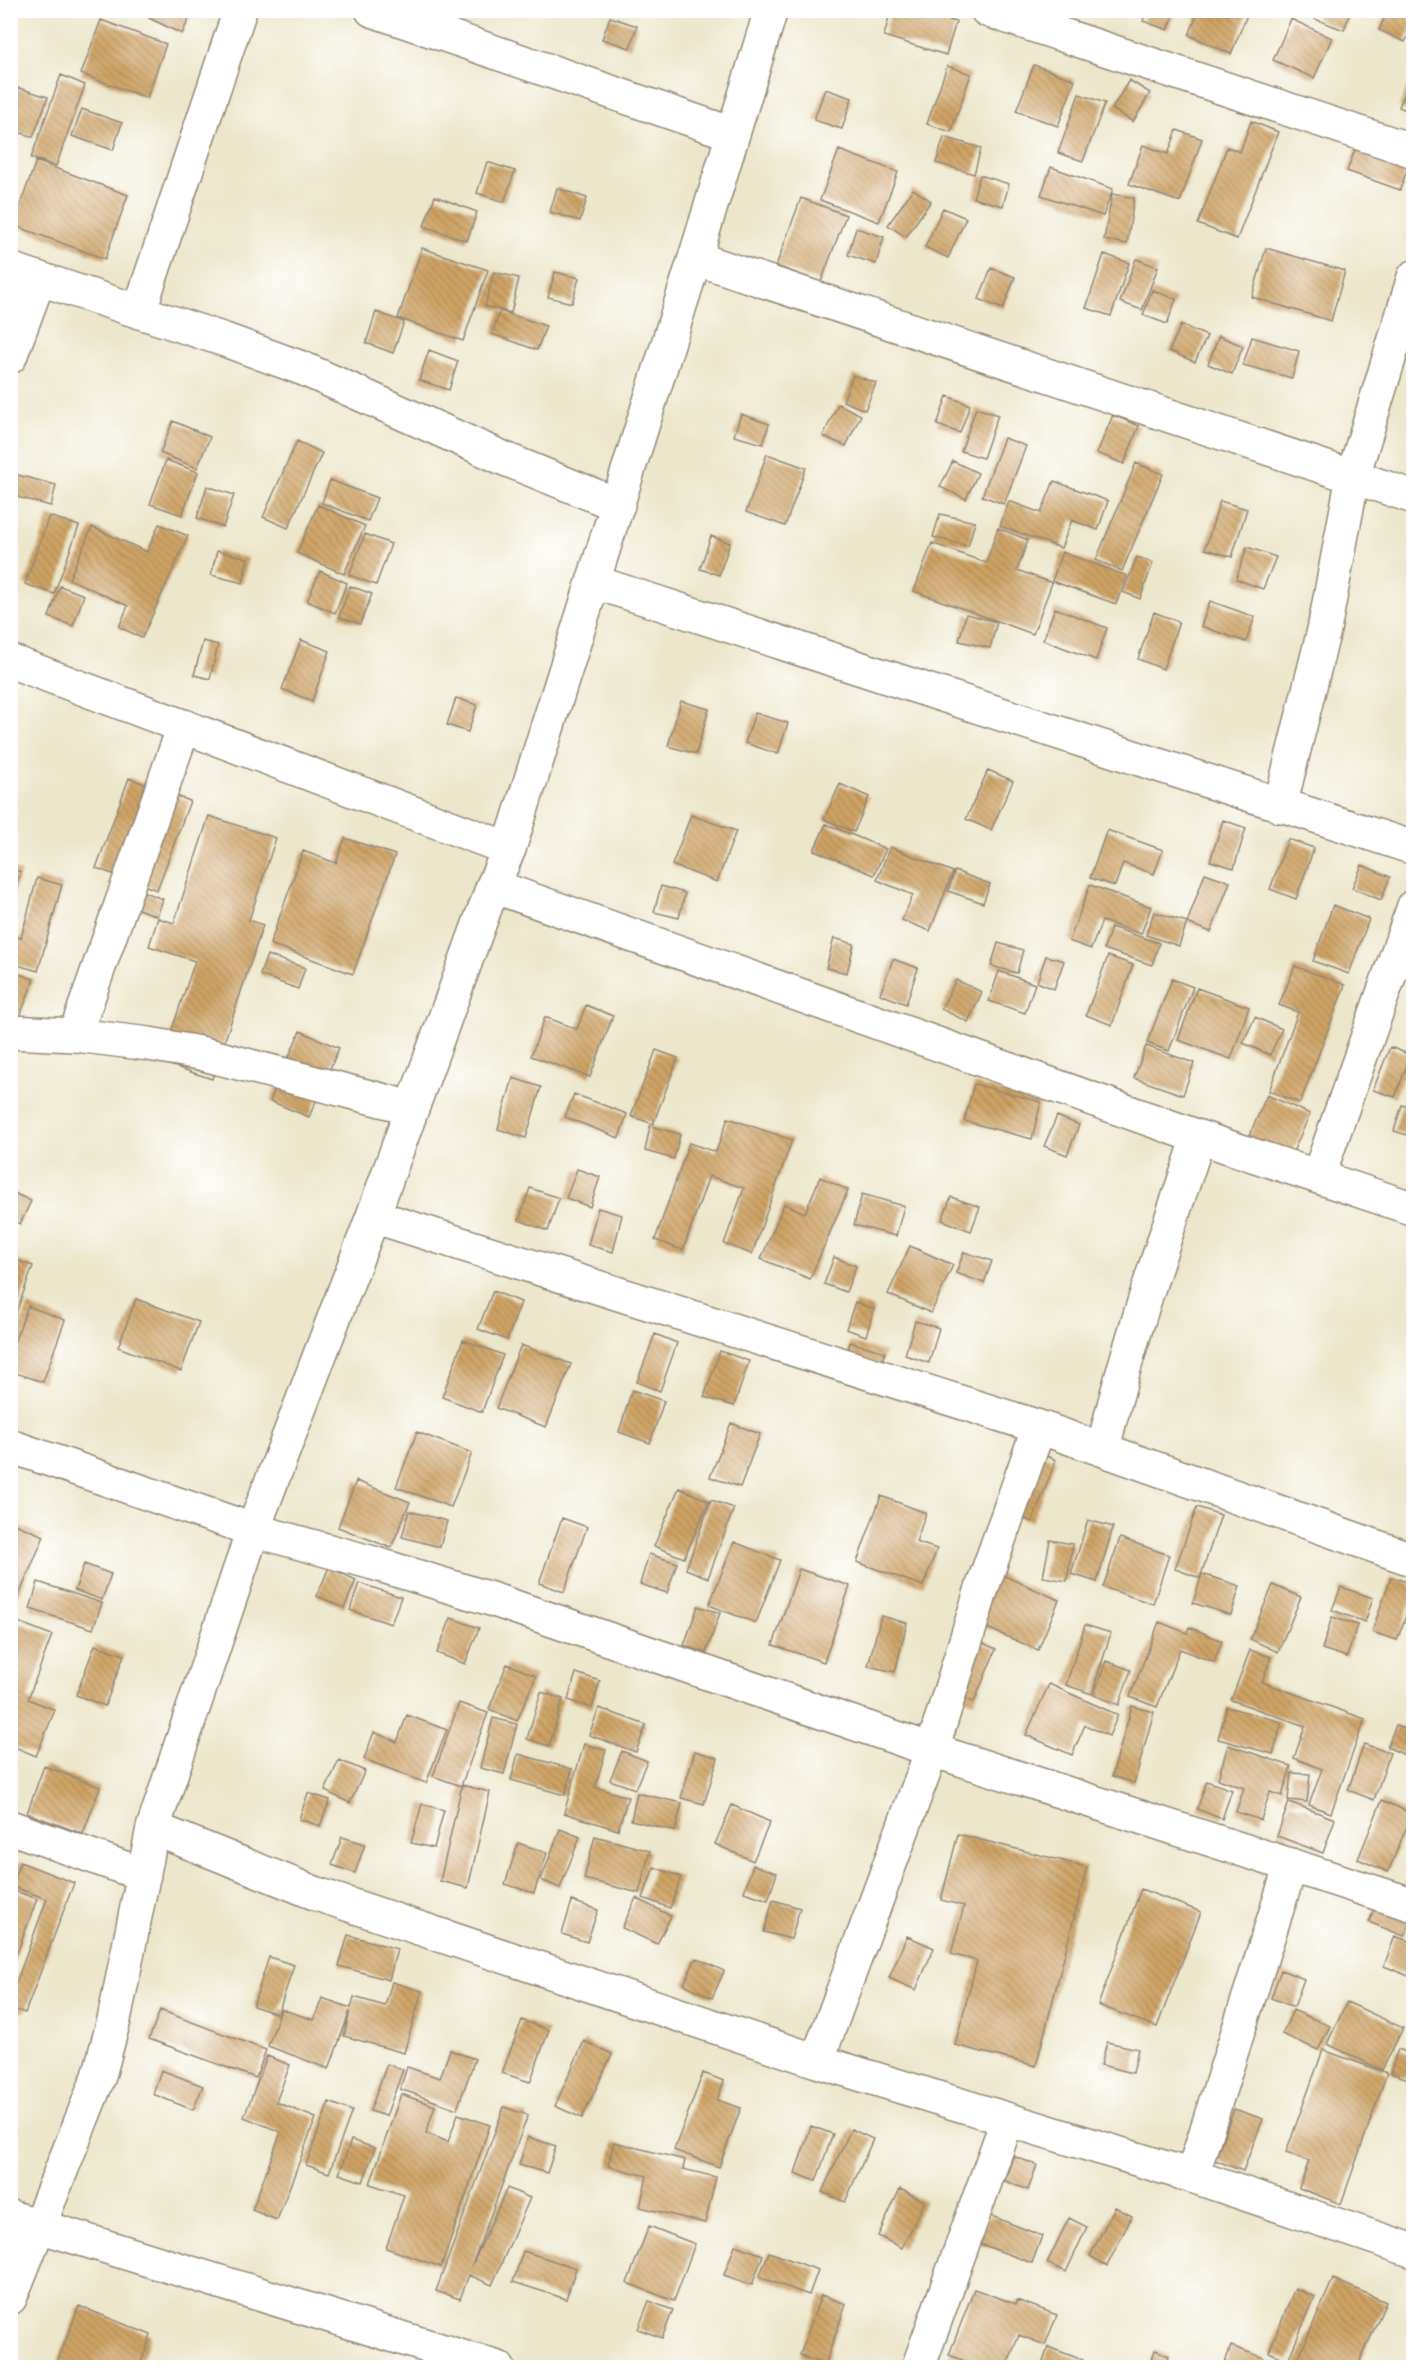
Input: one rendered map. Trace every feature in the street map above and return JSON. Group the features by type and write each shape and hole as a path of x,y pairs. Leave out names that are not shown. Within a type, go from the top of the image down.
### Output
{"street":[{"path":"139,312 240,10"},
{"path":"372,10 733,134"},
{"path":"10,2298 25,2222 99,2076 114,2020 153,1828 253,1530 373,1216 493,886 509,849 771,10"},
{"path":"987,10 1413,151"},
{"path":"695,258 1413,497"},
{"path":"10,357 25,274 304,369 505,459 618,505"},
{"path":"1280,806 1324,630 1353,476 1413,277"},
{"path":"594,582 1413,848"},
{"path":"10,662 509,849"},
{"path":"75,1035 184,726"},
{"path":"493,886 1199,1137 1413,1209"},
{"path":"1318,1177 1413,906"},
{"path":"10,1032 75,1035 200,1053 412,1108"},
{"path":"1103,1449 1116,1391 1140,1313 1199,1137"},
{"path":"373,1216 1039,1427 1413,1560"},
{"path":"817,2061 932,1750 983,1585 1039,1427"},
{"path":"10,1446 253,1530 494,1600 932,1750 1413,1905"},
{"path":"10,1827 144,1875"},
{"path":"153,1828 317,1894 817,2061 1192,2176 1413,2251"},
{"path":"1192,2176 1291,1865"},
{"path":"918,2367 1007,2121"},
{"path":"25,2222 498,2367"}],"building":[{"path":"152,10 193,10 182,34 149,18"},
{"path":"891,10 918,10 956,22 946,55 884,36"},
{"path":"1147,10 1176,10 1168,30 1143,21"},
{"path":"1199,10 1249,10 1231,54 1189,35"},
{"path":"1318,10 1351,10 1344,30 1315,19"},
{"path":"1388,10 1402,10 1414,16 1414,23 1405,42 1379,30"},
{"path":"610,17 637,26 630,48 602,39"},
{"path":"1291,19 1332,38 1314,78 1273,60"},
{"path":"101,20 166,44 147,98 81,74"},
{"path":"1034,65 1075,80 1058,126 1016,111"},
{"path":"947,66 971,74 951,132 927,124"},
{"path":"61,75 85,85 56,166 31,158"},
{"path":"1411,79 1414,80 1414,114 1399,107"},
{"path":"1129,80 1150,93 1133,122 1112,109"},
{"path":"19,88 48,97 33,137 10,129 10,113"},
{"path":"825,89 852,98 842,129 814,120"},
{"path":"1079,94 1105,103 1083,161 1058,153"},
{"path":"82,109 122,123 113,150 72,136"},
{"path":"1251,121 1278,132 1237,239 1198,224 1227,147 1240,152"},
{"path":"1177,130 1202,139 1180,202 1129,184 1143,145 1168,154"},
{"path":"944,137 981,148 974,174 936,163"},
{"path":"1357,144 1409,164 1400,190 1347,171"},
{"path":"839,150 898,172 879,222 820,200"},
{"path":"36,161 128,195 105,259 13,225"},
{"path":"487,162 515,171 504,202 477,193"},
{"path":"1051,167 1113,189 1103,216 1041,195"},
{"path":"980,175 1009,184 1003,206 973,198"},
{"path":"557,188 587,198 580,221 550,212"},
{"path":"913,189 931,201 906,237 888,225"},
{"path":"1112,194 1134,198 1127,244 1104,240"},
{"path":"435,196 477,212 467,241 424,226"},
{"path":"801,198 846,215 821,282 776,266"},
{"path":"943,208 966,218 948,258 925,247"},
{"path":"856,228 884,237 876,264 848,255"},
{"path":"422,248 488,270 463,341 398,318"},
{"path":"1266,248 1345,271 1331,321 1252,297"},
{"path":"1104,254 1129,263 1111,316 1086,308"},
{"path":"1136,259 1158,267 1142,310 1120,302"},
{"path":"991,268 1015,277 1003,309 979,299"},
{"path":"494,272 519,278 511,313 485,306"},
{"path":"555,272 579,278 572,303 548,297"},
{"path":"1152,290 1176,299 1167,324 1143,315"},
{"path":"500,311 546,326 537,350 492,334"},
{"path":"376,312 404,322 393,353 366,343"},
{"path":"1181,325 1207,336 1195,362 1169,351"},
{"path":"1219,336 1243,346 1232,374 1208,364"},
{"path":"1252,337 1299,351 1292,378 1243,365"},
{"path":"429,350 458,361 449,390 419,380"},
{"path":"853,375 876,383 865,410 843,401"},
{"path":"947,396 970,405 960,433 937,425"},
{"path":"838,404 861,415 846,446 823,436"},
{"path":"976,408 998,415 983,458 961,451"},
{"path":"741,414 769,424 763,444 734,436"},
{"path":"1113,415 1139,426 1124,464 1097,453"},
{"path":"173,421 210,437 197,468 160,453"},
{"path":"1004,438 1026,446 1004,504 982,496"},
{"path":"297,441 322,453 288,528 263,517"},
{"path":"767,454 806,468 785,526 746,512"},
{"path":"166,460 198,472 182,515 150,504"},
{"path":"953,461 978,473 966,499 940,487"},
{"path":"1136,463 1163,474 1122,571 1096,560"},
{"path":"10,473 56,485 51,506 10,495"},
{"path":"330,480 377,498 368,521 322,503"},
{"path":"1054,481 1108,501 1098,530 1072,520 1061,548 1000,526 1009,501 1041,513"},
{"path":"207,486 234,495 223,527 197,518"},
{"path":"1220,501 1247,509 1232,557 1205,549"},
{"path":"318,505 365,526 344,574 297,553"},
{"path":"940,514 975,522 968,546 933,537"},
{"path":"49,516 79,526 54,594 25,584"},
{"path":"159,524 188,536 142,638 119,627 128,606 69,579 92,527 147,552"},
{"path":"998,528 1028,540 1017,570 1052,583 1033,634 914,591 932,543 986,563"},
{"path":"365,534 391,544 376,585 349,575"},
{"path":"711,536 730,543 719,575 700,569"},
{"path":"1247,547 1276,557 1263,589 1236,579"},
{"path":"217,551 248,558 243,583 211,575"},
{"path":"1062,552 1127,576 1116,604 1052,581"},
{"path":"1137,557 1153,563 1140,599 1123,592"},
{"path":"320,571 347,583 335,613 307,601"},
{"path":"60,586 84,595 73,626 49,617"},
{"path":"350,586 372,594 360,624 339,617"},
{"path":"1210,601 1255,617 1246,642 1201,626"},
{"path":"1055,608 1107,628 1096,660 1043,640"},
{"path":"1154,612 1179,622 1163,669 1138,659"},
{"path":"966,614 997,622 990,648 959,641"},
{"path":"301,640 330,651 312,701 282,689"},
{"path":"203,641 218,645 210,679 194,675"},
{"path":"456,698 477,705 468,732 447,725"},
{"path":"681,701 709,709 696,754 668,746"},
{"path":"755,713 788,723 778,754 745,743"},
{"path":"988,770 1013,781 991,830 966,819"},
{"path":"129,778 190,801 157,890 96,868"},
{"path":"840,784 869,797 854,832 824,819"},
{"path":"691,815 736,831 717,882 672,865"},
{"path":"209,816 276,838 249,920 263,925 212,1079 161,1062 195,961 149,946 158,918 174,923"},
{"path":"1223,820 1246,828 1234,868 1210,861"},
{"path":"826,824 886,849 874,875 814,850"},
{"path":"1107,830 1163,850 1154,874 1123,863 1115,886 1090,878"},
{"path":"345,838 395,855 353,974 270,944 303,851 336,863"},
{"path":"1288,839 1314,848 1296,899 1270,889"},
{"path":"890,847 953,872 930,931 902,920 913,895 877,880"},
{"path":"1362,865 1390,877 1381,900 1352,888"},
{"path":"10,868 21,872 11,900 10,900"},
{"path":"955,871 990,884 983,903 948,891"},
{"path":"1205,873 1230,882 1211,932 1187,923"},
{"path":"37,878 62,885 38,971 10,963 10,936 21,938"},
{"path":"1090,885 1151,907 1141,934 1102,921 1091,949 1069,941"},
{"path":"128,886 163,899 157,916 122,903"},
{"path":"661,886 685,893 679,918 654,912"},
{"path":"1333,905 1369,919 1349,974 1313,961"},
{"path":"1154,912 1187,922 1179,946 1146,935"},
{"path":"1111,927 1159,943 1152,965 1104,949"},
{"path":"834,938 854,944 847,973 826,968"},
{"path":"998,943 1023,950 1017,973 991,966"},
{"path":"267,955 305,968 298,989 260,975"},
{"path":"1046,956 1064,961 1054,989 1037,982"},
{"path":"1108,956 1133,965 1112,1025 1086,1015"},
{"path":"893,959 918,968 906,1004 880,994"},
{"path":"1295,966 1345,985 1300,1103 1269,1091 1298,1012 1279,1005"},
{"path":"10,971 34,979 20,1016 10,1012"},
{"path":"999,971 1035,984 1025,1013 989,1001"},
{"path":"1172,979 1193,987 1169,1051 1147,1043"},
{"path":"956,980 982,992 968,1022 941,1009"},
{"path":"1197,988 1249,1007 1231,1059 1178,1040"},
{"path":"586,1005 613,1016 590,1077 531,1056 545,1017 577,1029"},
{"path":"1255,1017 1282,1029 1270,1055 1243,1043"},
{"path":"300,1031 339,1048 309,1117 270,1101"},
{"path":"1146,1046 1194,1063 1183,1095 1134,1078"},
{"path":"1390,1047 1411,1055 1395,1097 1373,1090"},
{"path":"656,1050 678,1058 653,1124 631,1116"},
{"path":"513,1078 541,1087 526,1138 498,1129"},
{"path":"974,1084 1041,1102 1032,1139 964,1121"},
{"path":"574,1094 627,1114 619,1138 565,1117"},
{"path":"1267,1095 1310,1114 1289,1161 1246,1143"},
{"path":"1402,1105 1414,1109 1414,1137 1394,1131"},
{"path":"1057,1116 1079,1125 1067,1155 1044,1146"},
{"path":"728,1118 792,1140 752,1254 724,1244 744,1188 709,1176 683,1250 655,1240 689,1143 716,1152"},
{"path":"650,1126 680,1134 674,1159 645,1151"},
{"path":"577,1169 600,1177 590,1207 566,1198"},
{"path":"820,1177 848,1190 810,1279 761,1259 784,1204 805,1213"},
{"path":"530,1188 559,1198 548,1231 519,1220"},
{"path":"10,1191 31,1201 20,1224 10,1219"},
{"path":"862,1194 904,1206 896,1236 854,1225"},
{"path":"951,1197 980,1207 971,1231 942,1220"},
{"path":"598,1208 622,1215 613,1252 588,1245"},
{"path":"910,1246 953,1265 931,1313 888,1294"},
{"path":"964,1252 992,1261 984,1283 956,1273"},
{"path":"834,1257 856,1266 846,1292 824,1284"},
{"path":"10,1258 33,1266 11,1327 10,1327"},
{"path":"493,1291 521,1302 507,1340 478,1329"},
{"path":"136,1299 199,1322 181,1371 118,1347"},
{"path":"855,1302 874,1309 866,1336 846,1329"},
{"path":"28,1306 65,1320 43,1382 10,1371 10,1353"},
{"path":"915,1321 939,1328 929,1363 905,1355"},
{"path":"655,1334 677,1343 660,1391 637,1382"},
{"path":"463,1340 503,1355 482,1412 442,1397"},
{"path":"850,1342 885,1352 881,1365 847,1355"},
{"path":"521,1345 571,1364 546,1427 496,1408"},
{"path":"720,1351 749,1361 734,1406 704,1397"},
{"path":"632,1390 664,1401 650,1443 619,1432"},
{"path":"731,1423 760,1434 740,1487 710,1477"},
{"path":"417,1432 472,1453 451,1507 396,1487"},
{"path":"1033,1450 1056,1460 1032,1522 1009,1513"},
{"path":"356,1481 410,1502 391,1548 338,1527"},
{"path":"679,1488 709,1501 684,1558 654,1546"},
{"path":"881,1496 926,1513 916,1542 937,1549 923,1586 857,1562"},
{"path":"711,1500 734,1508 708,1578 686,1569"},
{"path":"1197,1507 1221,1515 1200,1578 1175,1569"},
{"path":"409,1511 447,1521 440,1547 402,1537"},
{"path":"562,1518 587,1527 564,1592 539,1583"},
{"path":"1088,1520 1113,1527 1097,1582 1071,1574"},
{"path":"10,1522 44,1536 12,1612 10,1611"},
{"path":"1120,1538 1169,1555 1153,1604 1103,1587"},
{"path":"1050,1540 1073,1544 1067,1581 1043,1577"},
{"path":"734,1542 780,1560 756,1623 709,1605"},
{"path":"649,1554 677,1563 667,1593 640,1584"},
{"path":"84,1564 111,1574 102,1600 75,1590"},
{"path":"329,1567 356,1580 344,1608 317,1596"},
{"path":"799,1569 850,1586 824,1662 773,1645"},
{"path":"991,1570 1059,1600 1038,1650 969,1620"},
{"path":"1202,1574 1240,1586 1231,1615 1193,1603"},
{"path":"1391,1577 1414,1584 1414,1594 1397,1640 1372,1632"},
{"path":"38,1582 102,1603 93,1629 30,1609"},
{"path":"359,1583 401,1597 391,1624 350,1610"},
{"path":"1273,1585 1301,1597 1278,1652 1250,1639"},
{"path":"1341,1587 1373,1598 1365,1622 1332,1610"},
{"path":"698,1606 720,1613 706,1653 684,1645"},
{"path":"881,1616 907,1623 895,1672 868,1666"},
{"path":"1332,1617 1357,1625 1347,1657 1322,1649"},
{"path":"451,1618 479,1628 465,1664 437,1653"},
{"path":"10,1619 52,1635 28,1699 55,1710 36,1756 10,1745"},
{"path":"1159,1622 1187,1633 1189,1627 1222,1641 1214,1662 1180,1649 1157,1707 1130,1697"},
{"path":"1085,1625 1111,1633 1092,1694 1066,1685"},
{"path":"969,1637 996,1649 974,1702 946,1690"},
{"path":"95,1645 124,1655 105,1706 76,1695"},
{"path":"1250,1650 1271,1657 1262,1682 1365,1719 1331,1813 1309,1805 1322,1769 1294,1758 1305,1726 1231,1700"},
{"path":"1106,1661 1131,1670 1119,1705 1094,1695"},
{"path":"507,1664 536,1676 517,1721 489,1709"},
{"path":"576,1673 600,1681 592,1708 568,1700"},
{"path":"1049,1684 1118,1715 1109,1736 1085,1725 1072,1755 1026,1735"},
{"path":"541,1692 563,1699 549,1746 527,1739"},
{"path":"459,1703 488,1713 461,1786 433,1776"},
{"path":"1132,1706 1154,1712 1134,1783 1112,1776"},
{"path":"1227,1707 1282,1722 1273,1754 1218,1739"},
{"path":"599,1708 646,1725 636,1752 589,1735"},
{"path":"407,1715 447,1730 426,1783 364,1759 374,1732 397,1742"},
{"path":"493,1718 517,1724 504,1774 480,1768"},
{"path":"1396,1725 1414,1733 1414,1759 1387,1747"},
{"path":"584,1744 606,1750 595,1787 628,1797 618,1830 564,1813"},
{"path":"1364,1744 1390,1753 1374,1800 1348,1790"},
{"path":"1228,1745 1291,1766 1282,1796 1270,1792 1261,1820 1236,1812 1244,1788 1218,1779"},
{"path":"622,1751 647,1761 635,1789 610,1780"},
{"path":"695,1751 718,1758 704,1804 681,1798"},
{"path":"518,1754 572,1769 565,1795 511,1780"},
{"path":"339,1760 365,1771 350,1803 325,1791"},
{"path":"44,1766 100,1787 83,1834 27,1813"},
{"path":"1291,1773 1310,1774 1307,1802 1288,1800"},
{"path":"1207,1781 1232,1790 1222,1819 1197,1809"},
{"path":"462,1785 490,1792 468,1888 440,1881"},
{"path":"308,1793 330,1800 320,1826 299,1819"},
{"path":"637,1793 682,1803 675,1831 631,1820"},
{"path":"1382,1800 1412,1814 1388,1872 1358,1859"},
{"path":"1289,1802 1335,1819 1323,1853 1277,1836"},
{"path":"422,1804 444,1810 434,1848 411,1843"},
{"path":"732,1805 770,1822 753,1861 715,1844"},
{"path":"560,1829 580,1837 560,1888 541,1880"},
{"path":"958,1834 1087,1867 1036,2066 955,2045 977,1961 951,1954 964,1906 941,1900"},
{"path":"595,1836 650,1851 639,1893 584,1879"},
{"path":"342,1837 365,1844 355,1873 332,1865"},
{"path":"518,1843 547,1853 534,1893 505,1884"},
{"path":"20,1862 74,1883 25,2013 10,2008 10,1999 47,1899 11,1886"},
{"path":"753,1865 777,1873 768,1900 744,1892"},
{"path":"654,1867 681,1877 670,1908 643,1898"},
{"path":"10,1889 37,1899 11,1969 10,1969"},
{"path":"1141,1889 1201,1912 1157,2027 1098,2005"},
{"path":"636,1898 671,1916 657,1944 622,1928"},
{"path":"773,1900 800,1908 791,1939 764,1932"},
{"path":"572,1901 598,1910 587,1942 562,1934"},
{"path":"1375,1907 1411,1920 1404,1936 1369,1922"},
{"path":"348,1935 397,1949 389,1980 339,1966"},
{"path":"907,1936 934,1948 916,1990 889,1978"},
{"path":"1395,1936 1414,1943 1414,1970 1411,1977 1384,1966"},
{"path":"269,1957 294,1965 278,2014 253,2006"},
{"path":"696,1958 724,1971 712,1998 684,1984"},
{"path":"1281,1970 1304,1979 1294,2007 1271,1998"},
{"path":"392,1982 422,1991 404,2053 344,2036 350,2011 329,2069 268,2046 281,2009 314,2020 322,1998 351,2008 354,1997 385,2006"},
{"path":"1347,2002 1403,2028 1382,2070 1327,2044"},
{"path":"160,2010 266,2050 256,2078 149,2039"},
{"path":"1293,2010 1330,2026 1318,2050 1282,2034"},
{"path":"522,2020 549,2030 530,2082 502,2073"},
{"path":"584,2041 612,2054 582,2118 555,2106"},
{"path":"1107,2042 1138,2049 1133,2073 1101,2065"},
{"path":"1398,2049 1414,2055 1414,2081 1390,2073"},
{"path":"450,2050 475,2059 457,2109 400,2089 407,2067 440,2078"},
{"path":"1323,2050 1387,2073 1341,2204 1299,2188 1309,2161 1286,2152"},
{"path":"267,2056 290,2065 276,2102 316,2118 277,2220 252,2210 281,2132 244,2117"},
{"path":"387,2064 403,2070 386,2116 370,2111"},
{"path":"161,2070 203,2086 193,2110 153,2094"},
{"path":"703,2073 724,2081 717,2100 741,2108 719,2167 674,2150"},
{"path":"401,2094 435,2106 426,2133 448,2142 458,2114 490,2125 441,2267 386,2248 404,2195 370,2184"},
{"path":"329,2102 352,2111 329,2173 306,2165"},
{"path":"504,2107 528,2115 471,2268 507,2188 530,2198 492,2285 469,2275 460,2299 436,2291"},
{"path":"1234,2109 1263,2119 1243,2171 1215,2160"},
{"path":"811,2126 833,2134 816,2181 795,2173"},
{"path":"851,2129 873,2139 845,2202 822,2192"},
{"path":"528,2137 556,2146 547,2173 519,2165"},
{"path":"351,2140 375,2148 363,2182 339,2174"},
{"path":"614,2142 685,2160 683,2169 716,2177 705,2223 640,2207 647,2176 608,2166"},
{"path":"1013,2156 1037,2165 1028,2190 1005,2181"},
{"path":"900,2189 925,2201 902,2248 878,2236"},
{"path":"1115,2207 1132,2216 1107,2266 1090,2256"},
{"path":"989,2215 1042,2236 1032,2263 978,2243"},
{"path":"1069,2218 1087,2227 1066,2272 1047,2263"},
{"path":"649,2226 695,2244 674,2301 627,2283"},
{"path":"735,2245 763,2255 752,2285 724,2275"},
{"path":"523,2251 576,2268 566,2299 513,2282"},
{"path":"769,2252 818,2270 809,2295 759,2277"},
{"path":"1333,2279 1386,2302 1357,2368 1294,2368"},
{"path":"1295,2288 1315,2297 1288,2360 1269,2352"},
{"path":"974,2289 1016,2304 1017,2300 1057,2315 1045,2345 1019,2335 1006,2368 984,2368 949,2355"},
{"path":"821,2295 846,2304 825,2365 800,2355"},
{"path":"649,2301 673,2310 662,2338 638,2329"},
{"path":"79,2306 151,2335 139,2368 78,2368 58,2360"},
{"path":"1231,2346 1264,2358 1261,2368 1223,2368"},
{"path":"1048,2347 1083,2360 1080,2368 1041,2368"},
{"path":"1155,2350 1169,2356 1165,2368 1149,2368"}]}
